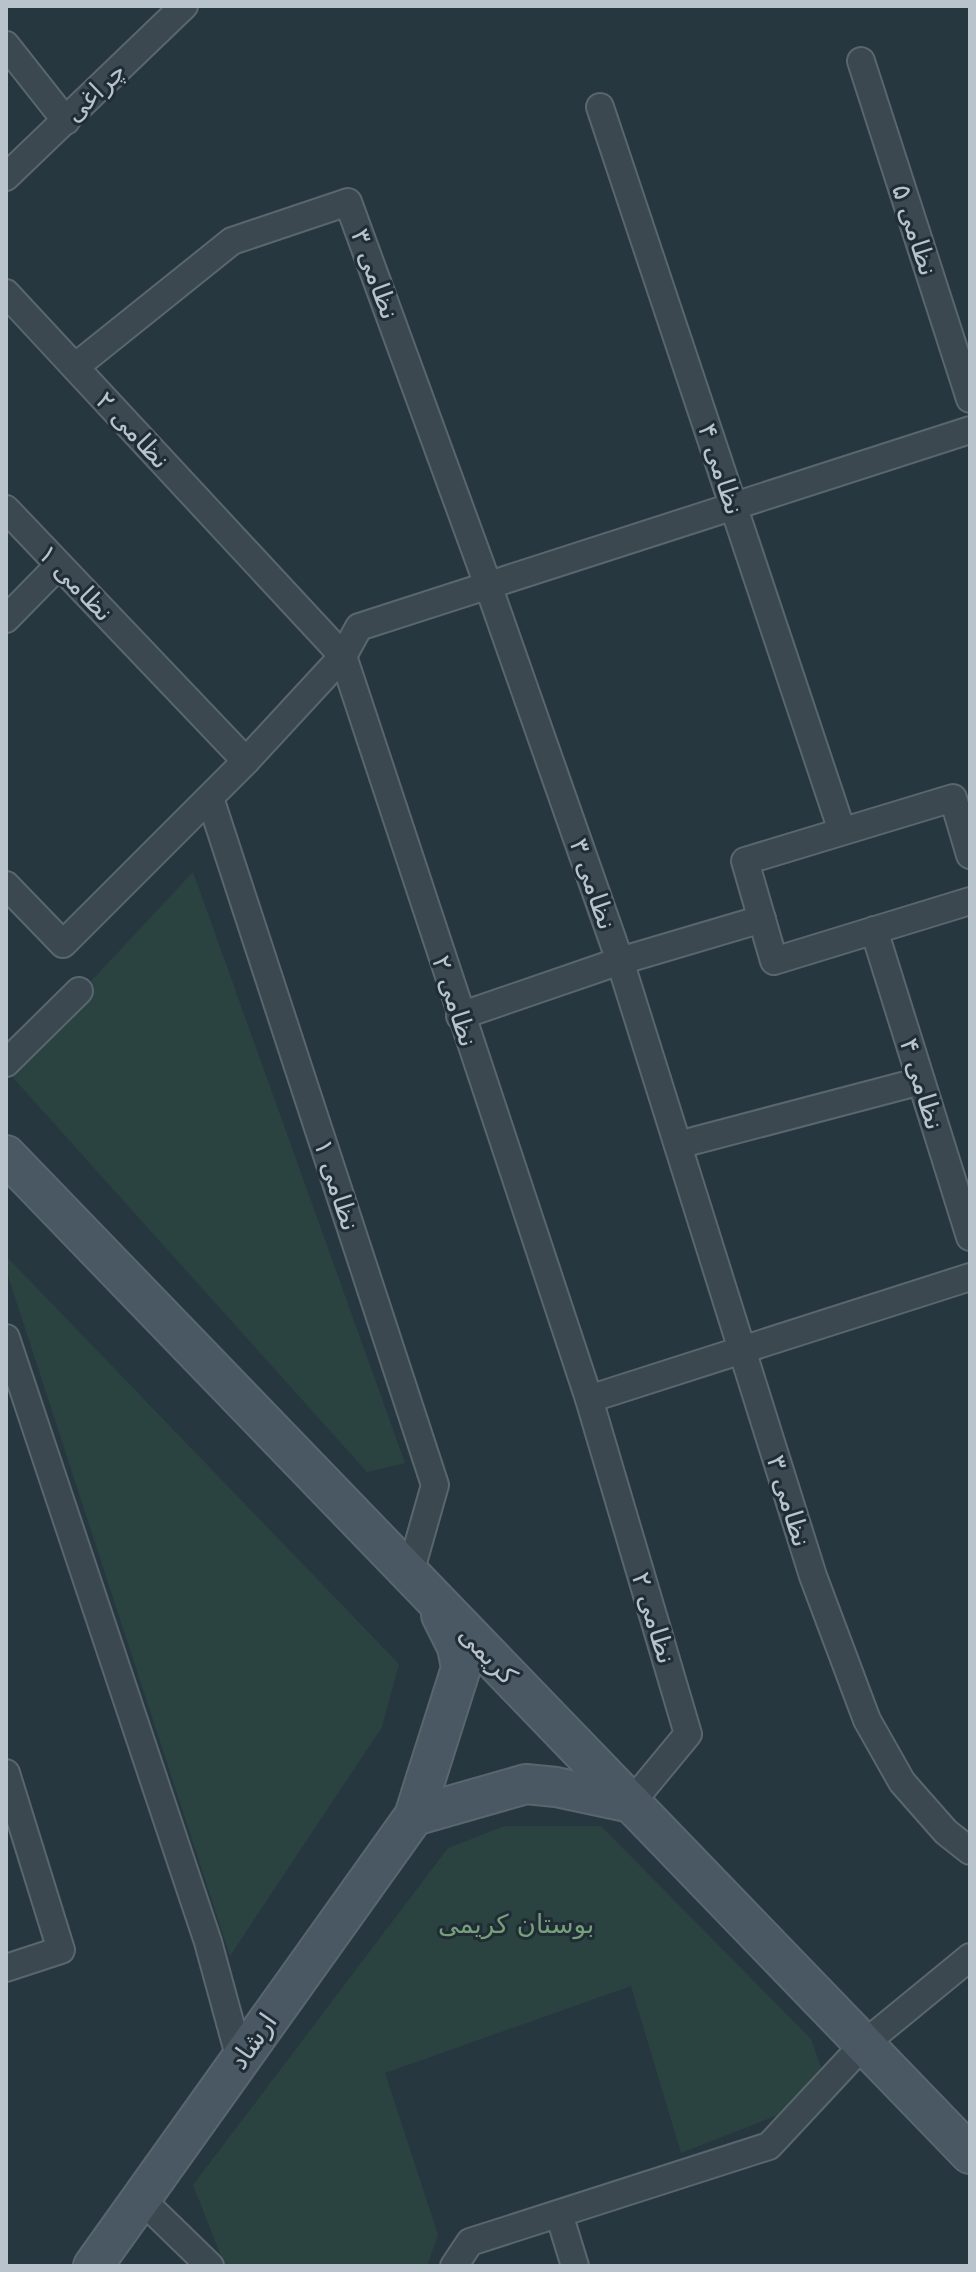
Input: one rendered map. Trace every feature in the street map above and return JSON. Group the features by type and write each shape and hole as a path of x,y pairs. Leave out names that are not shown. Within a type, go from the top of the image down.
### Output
{"street":[{"name":"چراغی","path":"6,177 184,6"},
{"path":"6,45 66,121"},
{"name":"نظامی ۵","path":"861,61 970,399"},
{"name":"نظامی ۴","path":"600,107 842,831"},
{"name":"نظامی ۳","path":"75,367 232,241 348,202 488,585 620,961 813,1576 867,1720 902,1782 946,1832 970,1851"},
{"name":"نظامی ۲","path":"6,293 343,656 589,1399 688,1734 631,1803"},
{"path":"6,885 63,944 246,761 343,656 359,627 970,430"},
{"name":"نظامی ۱","path":"6,509 246,761"},
{"path":"6,619 59,565"},
{"name":"نظامی ۱","path":"210,798 435,1485 420,1584"},
{"path":"970,855 953,798 745,861 774,961 970,901"},
{"path":"460,1016 620,961 762,919"},
{"name":"نظامی ۴","path":"874,930 970,1237"},
{"path":"6,1063 79,991"},
{"path":"678,1145 921,1081"},
{"name":"کریمی","path":"6,1155 970,2154"},
{"path":"589,1399 970,1277"},
{"path":"6,1338 208,1942 240,2059"},
{"name":"ارشاد","path":"93,2266 414,1816 461,1668 457,1647 420,1584"},
{"path":"6,1773 61,1950 6,1968"},
{"path":"414,1816 526,1784 631,1803"},
{"path":"454,2266 470,2242 769,2146 864,2044 970,1957"},
{"path":"141,2199 210,2266"},
{"path":"559,2214 575,2266"}],"green space":[{"path":"193,872 405,1463 367,1472 7,1071"},
{"path":"6,1256 399,1664 382,1727 230,1956 6,1270"},
{"name":"بوستان کریمی","path":"505,1826 601,1826 811,2039 822,2070 791,2110 681,2153 631,1986 385,2073 438,2235 427,2266 225,2266 193,2185 448,1848"}]}
